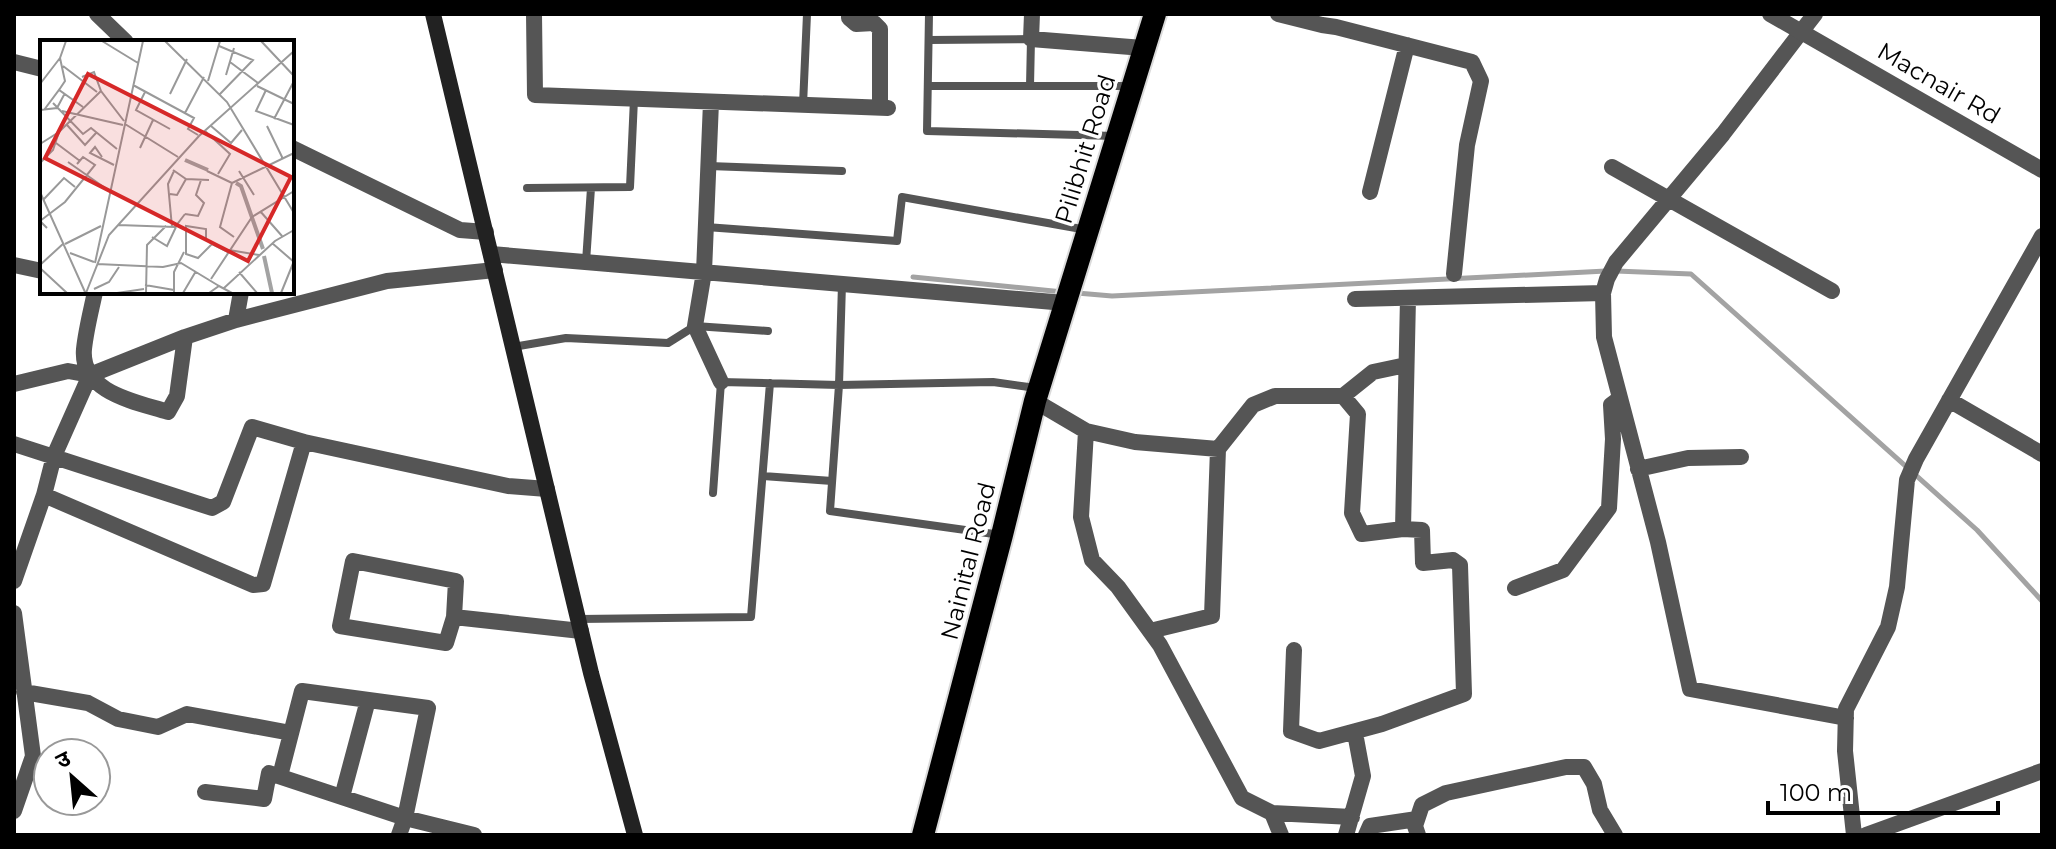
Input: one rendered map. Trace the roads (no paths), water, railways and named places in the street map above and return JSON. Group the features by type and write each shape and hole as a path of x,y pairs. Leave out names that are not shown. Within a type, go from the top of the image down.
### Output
{"highway":[{"name":"Pilibhit Road","path":"1067,296 1155,14"},
{"name":"Nainital Road","path":"923,835 1037,394 1067,296"}],"main road":[{"path":"433,14 580,625 635,835"}],"street":[{"path":"97,14 124,40"},
{"path":"534,14 535,95 884,108 880,29 874,23 856,24 849,14"},
{"path":"1032,14 1031,39 1143,48"},
{"path":"1278,14 1472,62 1481,81 1467,145 1454,274"},
{"name":"Macnair Rd","path":"1770,14 2042,170"},
{"path":"1815,14 1723,134 1616,262 1605,286 1604,337 1658,542 1690,689 1846,718"},
{"path":"1370,192 1407,45"},
{"path":"14,62 40,68"},
{"path":"711,102 704,272 695,326 721,382"},
{"path":"294,149 460,230 486,232"},
{"path":"1612,167 1832,291"},
{"path":"1854,835 1845,751 1846,709 1888,627 1897,587 1907,480 2042,236"},
{"path":"14,384 68,371 90,375 236,320 387,281 493,262 586,262 842,284 1067,296"},
{"path":"14,265 40,271"},
{"path":"1355,299 1605,286"},
{"path":"95,294 83,352 90,375 110,394 168,412 177,396 185,337"},
{"path":"236,320 241,294"},
{"path":"1403,529 1408,298"},
{"path":"1150,631 1212,616 1218,449 1253,405 1275,396 1343,396 1373,372 1406,365"},
{"path":"14,581 54,456 90,375"},
{"path":"1037,394 1086,431 1135,442 1218,449"},
{"path":"1294,650 1291,731 1319,741 1355,733 1464,694 1460,565 1453,560 1423,563 1422,530 1362,534 1352,513 1358,414 1343,396"},
{"path":"1515,588 1563,570 1609,508 1613,439 1611,405 1619,399"},
{"path":"1949,400 2042,454"},
{"path":"14,444 212,508 223,502 252,427 304,442 508,486 547,489"},
{"path":"1086,431 1081,517 1092,560 1118,587 1160,645 1242,798 1272,813 1352,817"},
{"path":"44,495 253,585 263,584 304,442"},
{"path":"1638,469 1688,458 1741,457"},
{"path":"353,561 456,581 454,617 446,643 340,626 353,561"},
{"path":"14,613 33,756 14,811"},
{"path":"454,617 580,625"},
{"path":"280,776 302,691 428,708 399,835"},
{"path":"24,692 88,703 118,719 158,727 187,714 291,733"},
{"path":"342,797 368,700"},
{"path":"1346,835 1363,776 1355,733"},
{"path":"1366,835 1370,826 1418,827 1422,805 1446,793 1566,767 1584,767 1594,784 1600,810 1615,835"},
{"path":"1866,835 2042,771"},
{"path":"205,792 264,799 269,773 405,818 474,835"},
{"path":"1272,813 1281,835"}],"lane":[{"path":"803,105 807,14"},
{"path":"929,14 927,131 1116,136"},
{"path":"929,40 1031,39 1030,86"},
{"path":"928,86 1132,86"},
{"path":"527,188 630,187 634,99"},
{"path":"709,166 842,171"},
{"path":"586,262 591,188"},
{"path":"706,227 897,241 902,197 1088,230"},
{"path":"842,284 830,511 1002,535"},
{"path":"513,347 566,338 668,343 695,326 768,331"},
{"path":"713,493 721,382 839,385 993,382 1037,394"},
{"path":"580,625 751,617 770,383"},
{"path":"763,476 832,481"}],"waterway":[{"path":"1077,293 1112,296 1606,271"},
{"path":"1616,271 1691,274 1977,530 2042,601"},
{"path":"913,277 1063,292"}]}
